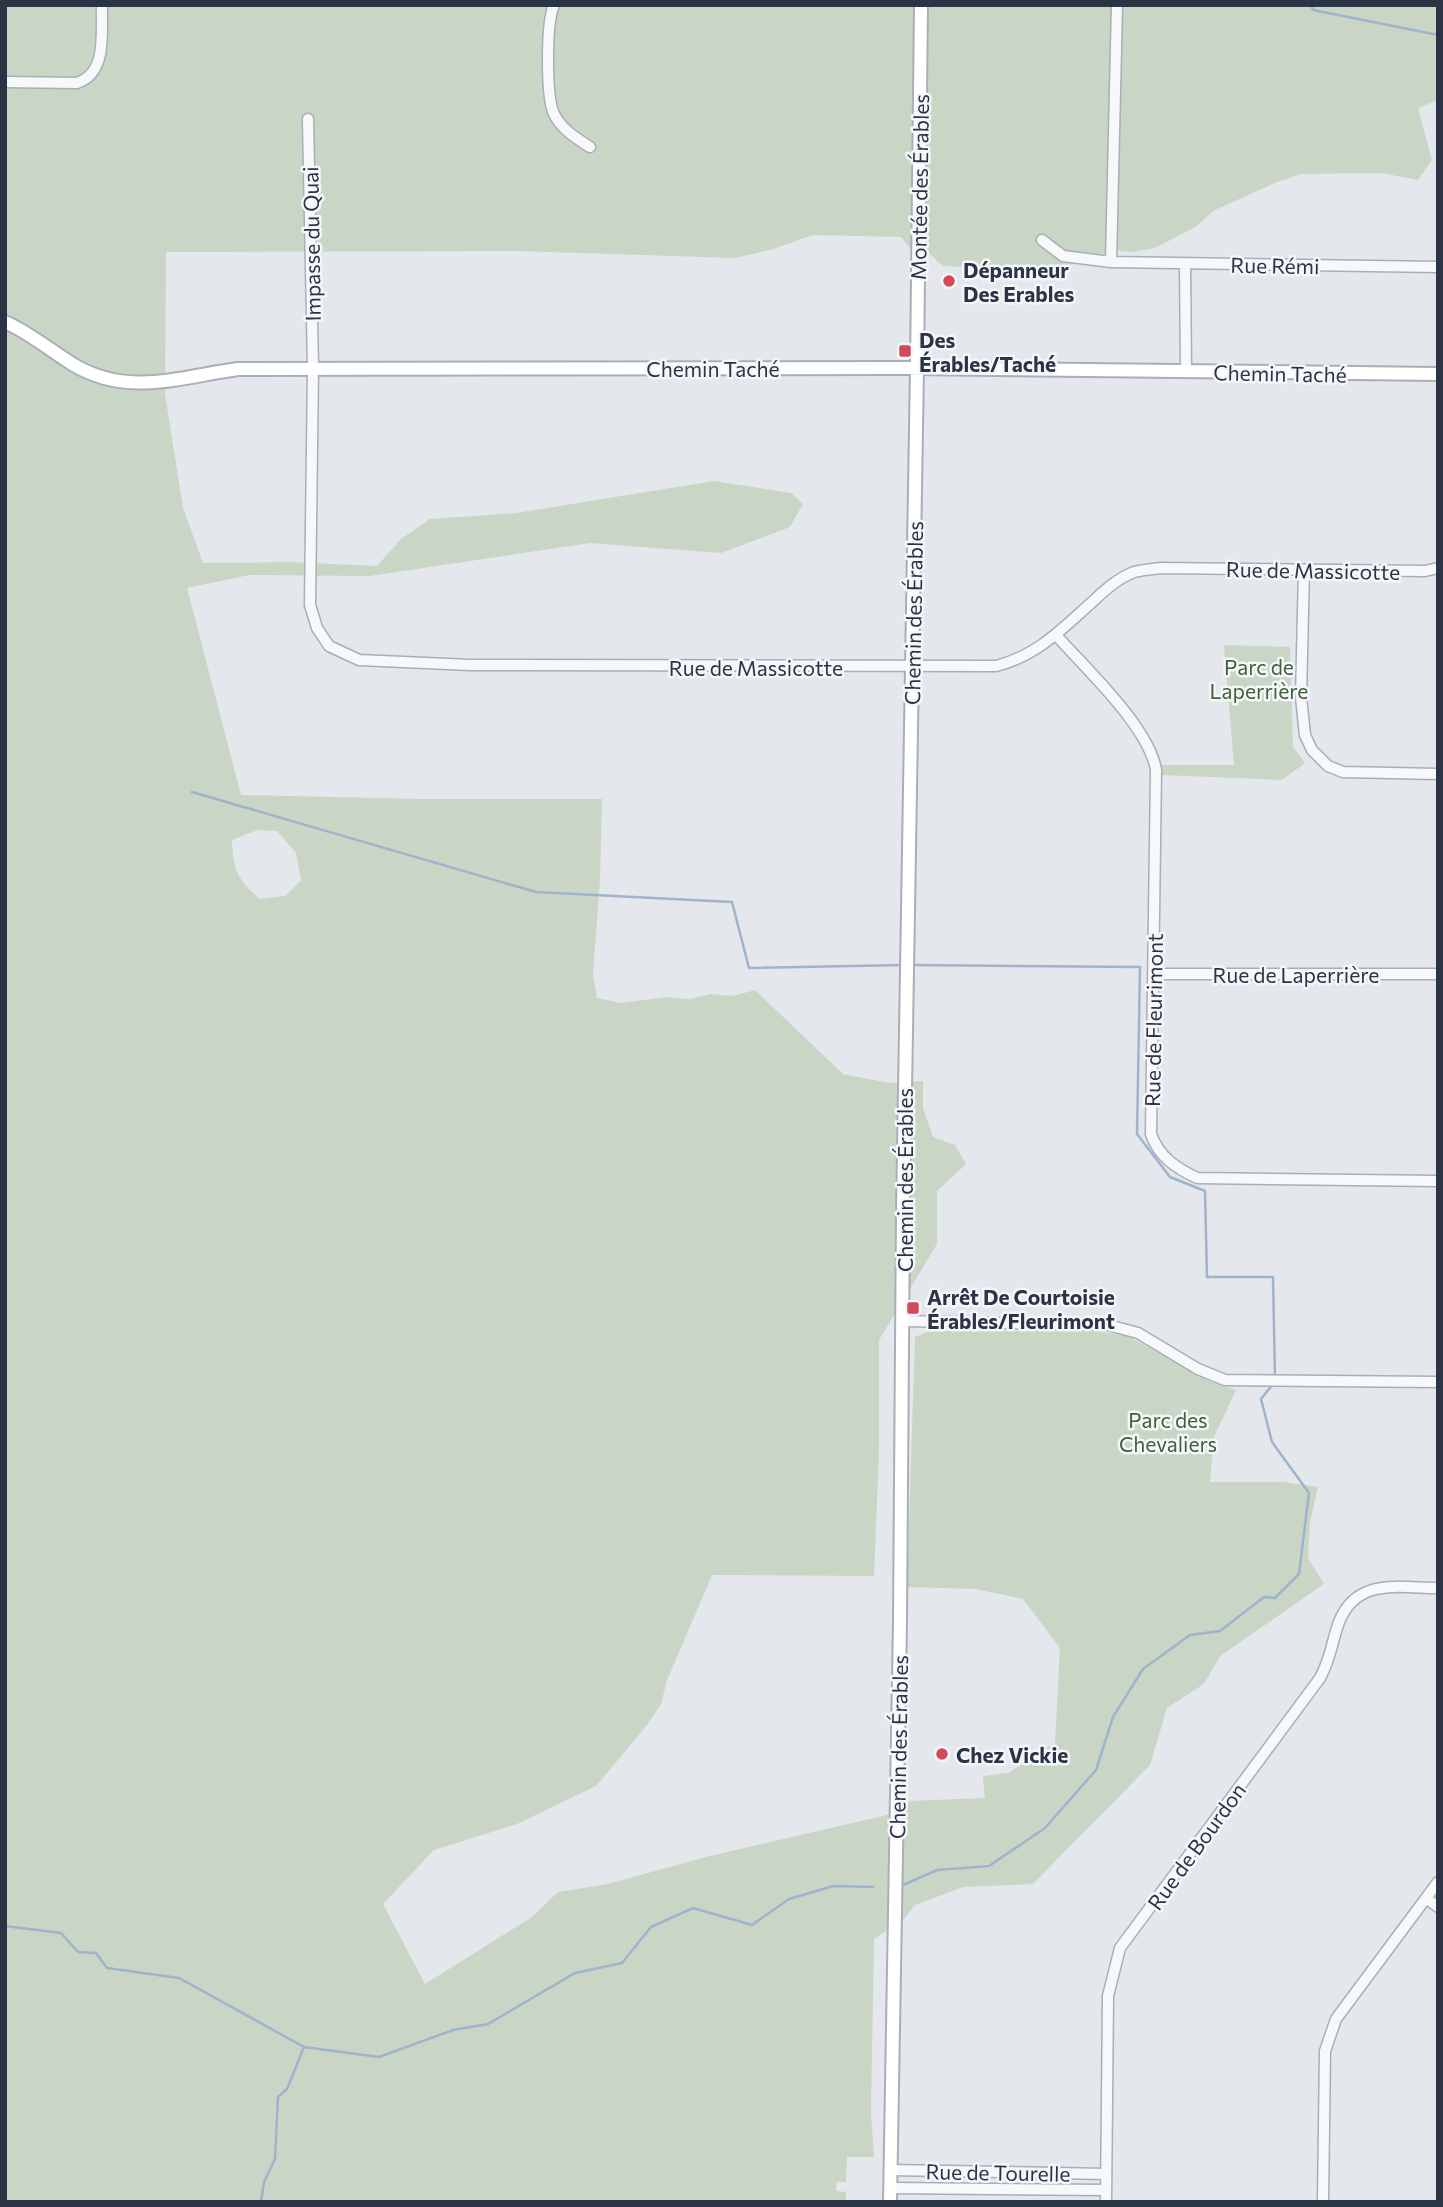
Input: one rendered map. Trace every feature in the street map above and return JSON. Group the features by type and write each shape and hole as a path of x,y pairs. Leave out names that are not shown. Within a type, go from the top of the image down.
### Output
{"street":[{"path":"5,82 76,83 85,80 98,65 102,5"},
{"path":"554,5 548,26 550,104 563,128 590,147"},
{"name":"Montée des Érables","path":"917,368 921,5"},
{"path":"1111,262 1117,5"},
{"name":"Impasse du Quai","path":"308,119 313,368"},
{"name":"Rue Rémi","path":"1042,240 1063,256 1111,262 1438,267"},
{"path":"1185,264 1186,372"},
{"name":"Chemin Taché","path":"5,322 29,334 75,366 116,382 157,383 237,369 313,368 917,368 1438,374"},
{"name":"Rue de Massicotte","path":"313,368 310,605 317,628 329,646 359,660 470,665 996,666 1017,661 1056,635 1112,584 1135,572 1161,568 1438,568"},
{"name":"Chemin des Érables","path":"890,2202 917,368"},
{"path":"1304,570 1301,697 1305,735 1312,750 1328,766 1343,772 1438,774"},
{"name":"Rue de Fleurimont","path":"1056,635 1127,716 1154,757 1156,770 1151,1134 1161,1154 1178,1169 1197,1178 1438,1181"},
{"name":"Rue de Laperrière","path":"1153,974 1438,974"},
{"path":"903,1321 1108,1325 1138,1333 1198,1370 1225,1380 1438,1382"},
{"name":"Rue de Bourdon","path":"1106,2202 1108,1996 1120,1948 1320,1678 1348,1605 1363,1592 1377,1588 1438,1588"},
{"path":"1323,2202 1325,2051 1336,2019 1438,1882"},
{"path":"1426,1898 1438,1907"},
{"name":"Rue de Tourelle","path":"890,2170 1106,2174"},
{"path":"967,2172 967,2188"},
{"path":"1030,2173 1030,2188"},
{"name":"Rue de Tourelle","path":"890,2188 1106,2190"}],"green space":[{"name":"Parc des Chevaliers","path":"5,5 1438,5 1438,100 1418,108 1432,160 1418,180 1381,173 1301,174 1213,211 1197,226 1155,248 1131,252 1113,250 1062,268 1015,265 992,268 943,266 930,254 909,247 901,237 813,235 773,249 735,258 518,251 166,252 165,394 183,508 203,563 290,562 377,566 401,539 430,519 516,513 714,481 791,493 803,504 790,527 721,553 590,543 370,576 249,575 187,588 241,795 602,799 600,880 593,974 597,998 621,1003 667,997 690,999 711,994 733,996 755,990 843,1074 889,1083 923,1081 923,1108 933,1137 955,1145 966,1164 937,1191 937,1244 879,1340 879,1451 874,1576 712,1575 667,1680 661,1704 596,1786 517,1824 434,1850 383,1904 425,1984 532,1917 558,1892 608,1884 706,1857 904,1811 909,1801 985,1798 983,1776 1008,1773 1055,1743 1060,1648 1023,1599 976,1589 907,1587 915,1337 929,1331 1094,1331 1128,1336 1209,1381 1236,1390 1214,1437 1210,1482 1284,1482 1318,1487 1310,1522 1308,1558 1324,1584 1220,1656 1204,1684 1167,1708 1150,1765 1033,1884 963,1887 915,1905 904,1919 874,1939 871,2113 874,2157 847,2157 846,2182 837,2182 836,2191 846,2192 846,2200 5,2202","holes":["257,830 277,831 296,853 301,880 285,896 260,899 246,886 238,873 232,840"]},
{"name":"Parc de Laperrière","path":"1224,645 1290,647 1293,747 1305,763 1282,780 1162,775 1162,765 1234,765"}],"waterway":[{"path":"1311,5 1313,10 1438,35"},
{"path":"192,792 536,892 732,902 749,968 903,965"},
{"path":"910,965 1140,967 1137,1134 1170,1177 1205,1191 1207,1277 1273,1277 1275,1378"},
{"path":"903,1885 937,1870 989,1866 1045,1828 1096,1770 1113,1717 1143,1669 1190,1635 1220,1631 1264,1597 1275,1598 1299,1574 1309,1493 1272,1442 1261,1399 1273,1384"},
{"path":"5,1926 61,1933 78,1952 96,1953 107,1968 179,1978 304,2047 379,2057 453,2030 488,2024 575,1973 622,1963 651,1927 693,1908 752,1925 789,1899 833,1886 873,1887"},
{"path":"261,2202 264,2182 275,2159 278,2097 287,2089 304,2047"}],"place":[{"name":"Dépanneur Des Erables","path":"949,281"},
{"name":"Des Érables/Taché","path":"905,351"},
{"name":"Arrêt De Courtoisie Érables/Fleurimont","path":"913,1308"},
{"name":"Chez Vickie","path":"942,1754"}]}
